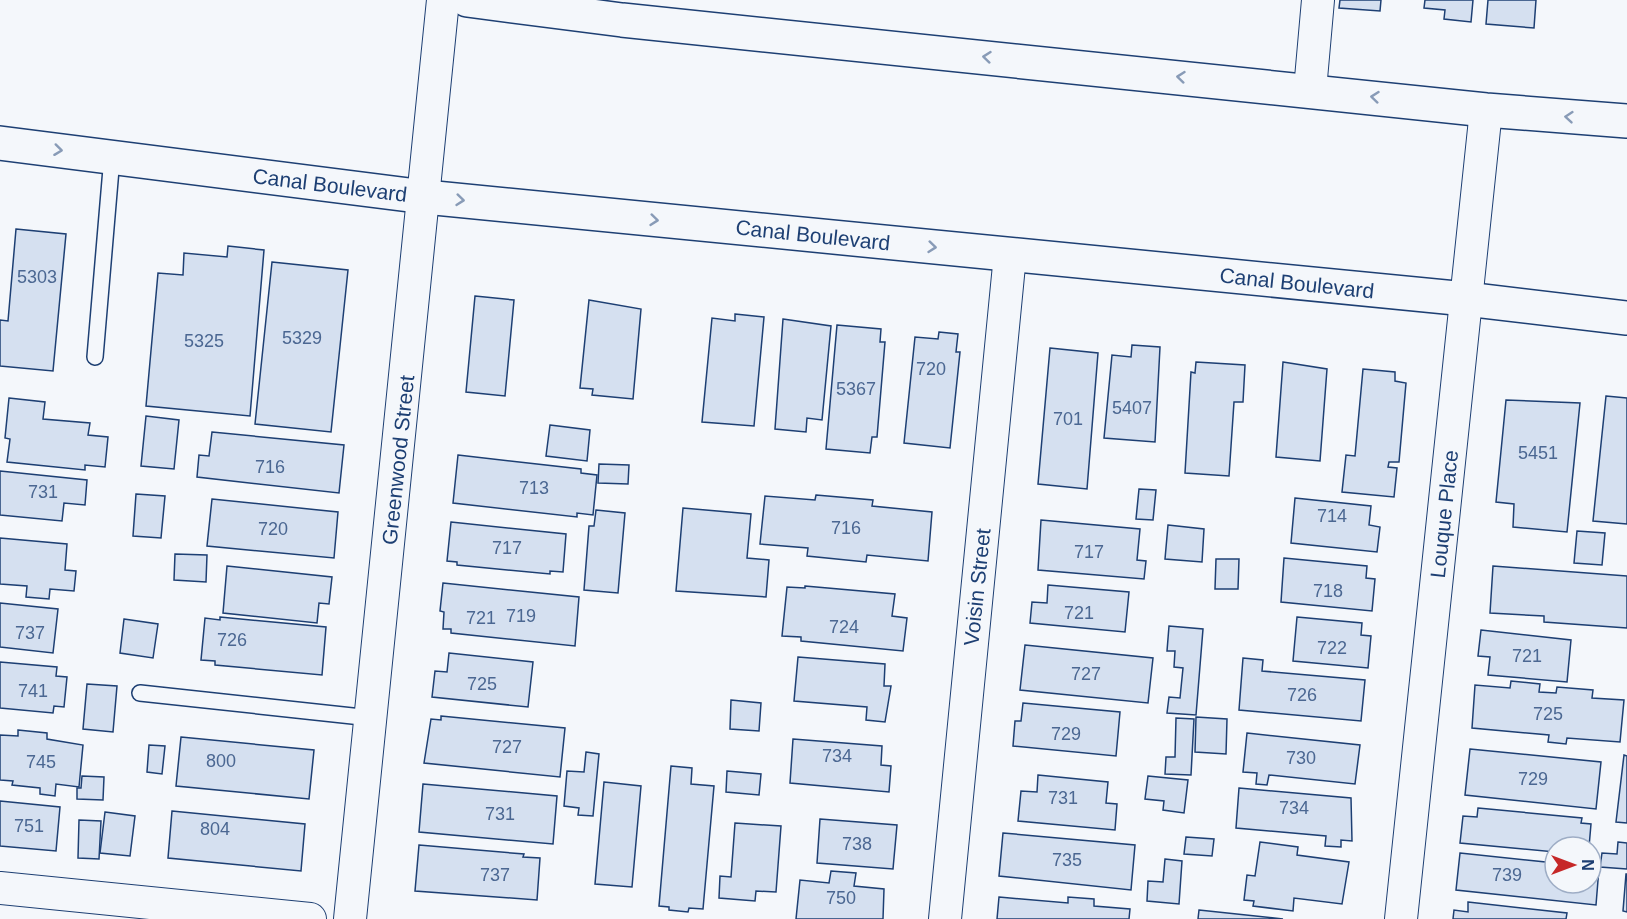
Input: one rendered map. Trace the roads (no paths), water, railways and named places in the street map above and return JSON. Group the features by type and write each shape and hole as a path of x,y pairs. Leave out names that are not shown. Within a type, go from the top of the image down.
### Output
{"main road":[{"path":"467,0 623,10 1486,110 1627,122"},
{"name":"Canal Boulevard","path":"0,143 425,197 1466,299 1627,318"}],"street":[{"name":"Greenwood Street","path":"350,919 425,197 443,0"},
{"path":"1310,90 1318,0"},
{"name":"Louque Place","path":"1401,919 1486,110"},
{"name":"Voisin Street","path":"945,919 1010,255"},
{"path":"0,888 310,919"}],"lane":[{"path":"96,357 111,157"},
{"path":"140,693 371,718"}]}
